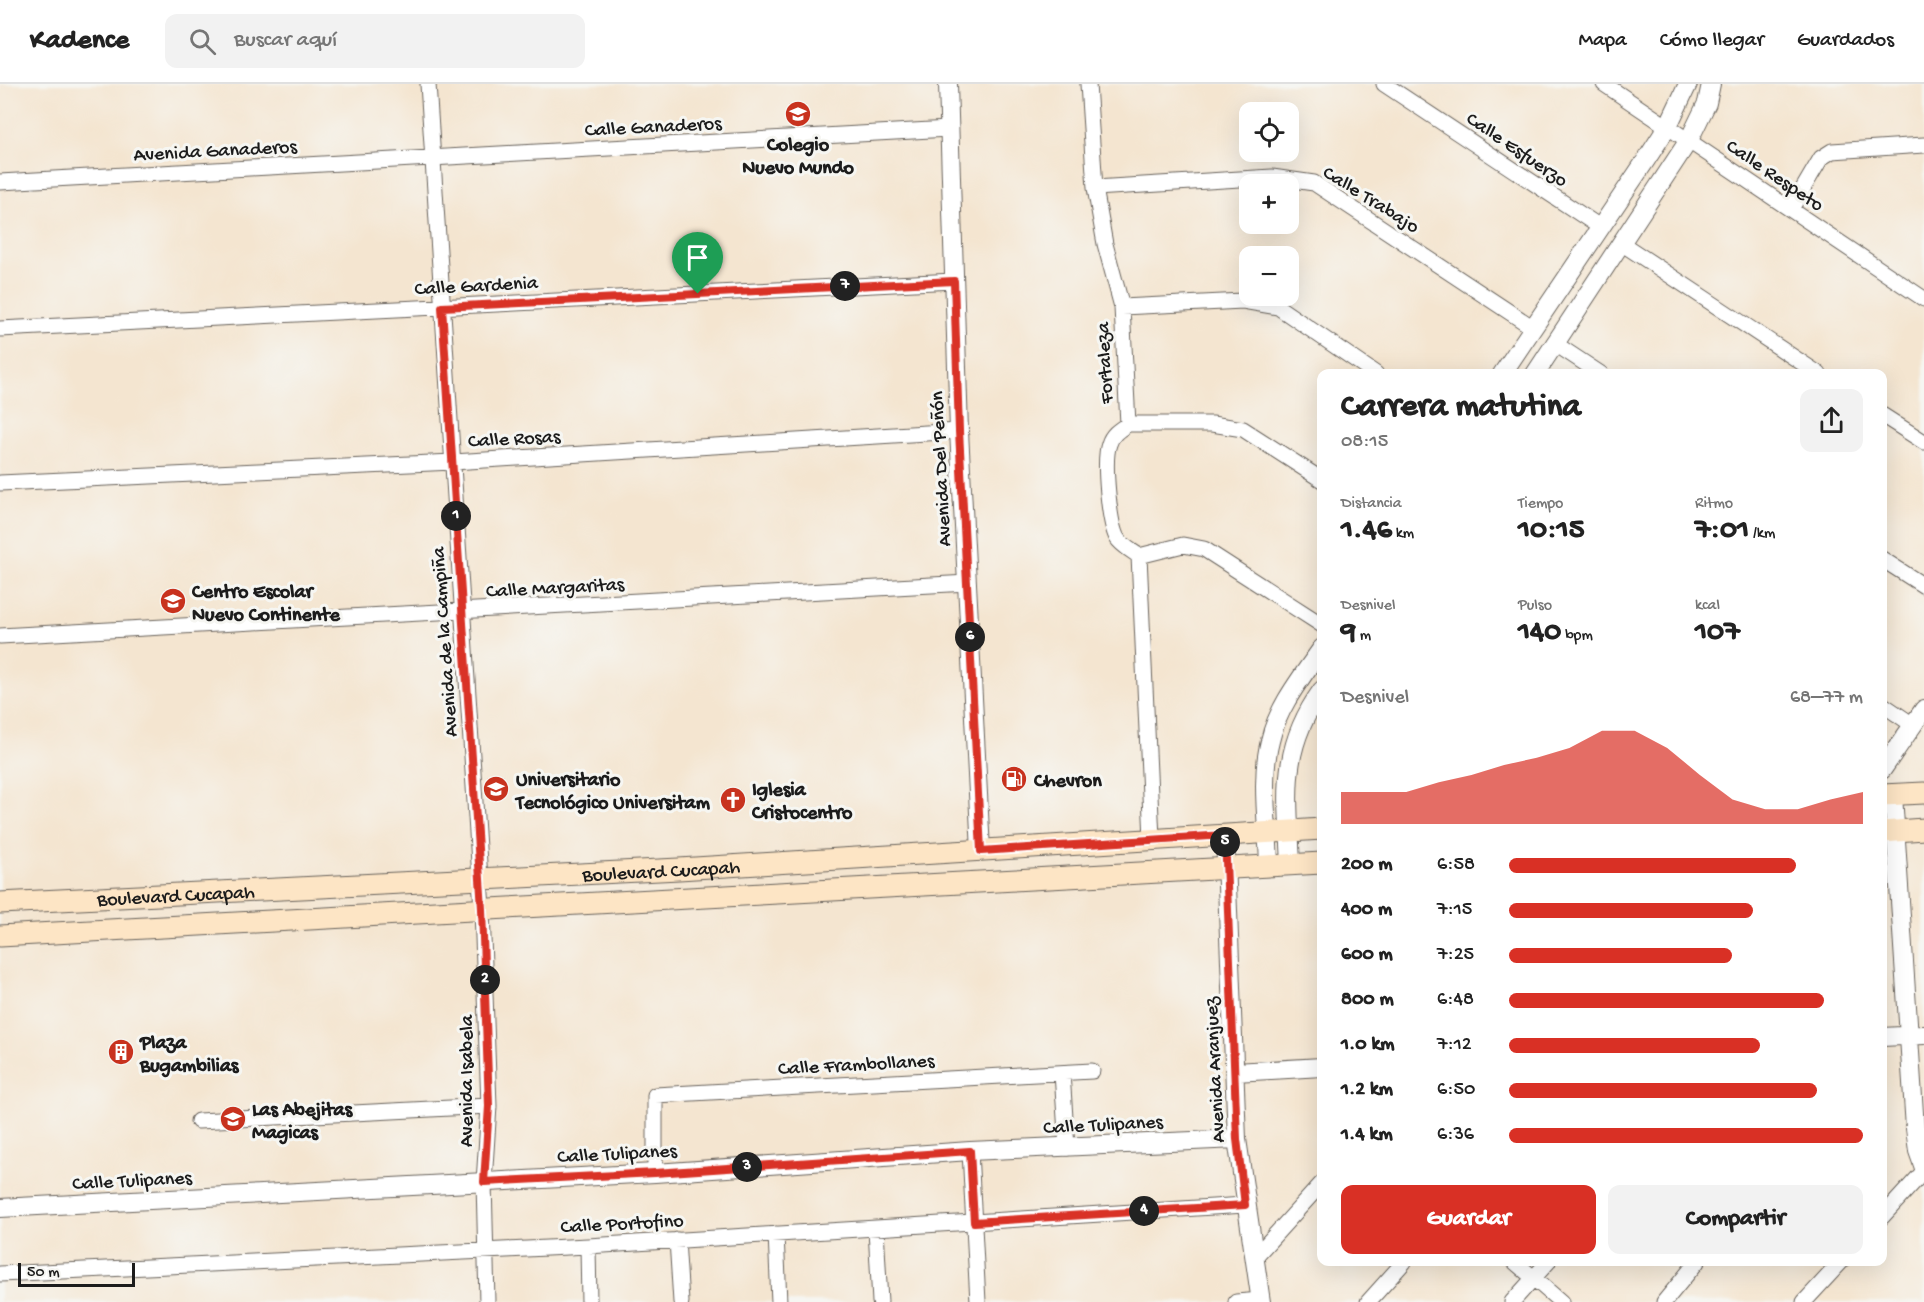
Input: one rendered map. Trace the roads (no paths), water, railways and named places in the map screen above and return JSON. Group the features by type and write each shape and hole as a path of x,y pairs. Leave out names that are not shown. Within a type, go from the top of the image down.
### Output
{"main road":[{"path":"1888,795 1924,793"},
{"name":"Boulevard Cucapah","path":"0,903 981,851 1317,829"},
{"path":"1889,831 1924,829"},
{"name":"Boulevard Cucapah","path":"0,936 1317,863"}],"street":[{"name":"Avenida de la Campiña","path":"428,84 482,909"},
{"name":"Avenida Del Peñón","path":"948,84 959,431 981,851"},
{"name":"Fortaleza","path":"1088,84 1095,189 1105,244 1122,307 1128,424 1114,434 1108,444 1106,459 1113,530 1119,541 1139,556"},
{"name":"Calle Esfuerzo","path":"1384,84 1599,227"},
{"name":"Calle Respeto","path":"1604,84 1924,299"},
{"path":"1505,369 1668,126 1688,84"},
{"path":"1538,369 1689,140 1707,103 1711,84"},
{"name":"Calle Ganaderos","path":"432,158 949,129"},
{"path":"1791,209 1821,158 1832,151 1924,145"},
{"name":"Avenida Ganaderos","path":"0,182 432,158"},
{"name":"Calle Trabajo","path":"1095,189 1272,177 1314,183 1532,327"},
{"path":"1621,243 1811,369"},
{"name":"Calle Gardenia","path":"0,329 954,281"},
{"path":"1122,307 1243,301 1278,307 1369,369"},
{"path":"1554,343 1593,369"},
{"path":"1887,418 1924,442"},
{"path":"1128,424 1212,424 1243,429 1317,477"},
{"name":"Calle Rosas","path":"0,483 453,462 959,431"},
{"path":"1152,839 1139,556 1183,545 1204,549 1317,622"},
{"path":"1887,562 1924,586"},
{"name":"Calle Margaritas","path":"0,636 968,583"},
{"path":"1269,865 1265,774 1270,740 1282,707 1317,655"},
{"path":"1291,864 1288,776 1293,742 1304,714 1317,697"},
{"path":"1887,707 1913,725"},
{"path":"1887,763 1924,709"},
{"path":"1887,1211 1924,1170 1916,1139 1916,1036 1889,831 1888,795"},
{"name":"Avenida Aranjuez","path":"1225,835 1237,1139 1261,1301"},
{"name":"Avenida Isabela","path":"482,909 489,1106 484,1182 487,1302"},
{"path":"1887,1037 1916,1036"},
{"path":"1235,1072 1317,1067"},
{"path":"1067,1148 1062,1073 1092,1071"},
{"name":"Calle Frambollanes","path":"655,1173 655,1095 1062,1073"},
{"path":"198,1121 489,1106"},
{"name":"Calle Tulipanes","path":"0,1208 655,1173 970,1151 1237,1139"},
{"path":"970,1151 978,1302"},
{"path":"1254,1258 1317,1189"},
{"name":"Calle Portofino","path":"0,1274 588,1246 1245,1205"},
{"path":"876,1229 880,1302"},
{"path":"776,1234 779,1302"},
{"path":"676,1240 681,1302"},
{"path":"588,1246 589,1302"},
{"path":"1368,1302 1400,1266"},
{"path":"1520,1266 1561,1302"},
{"path":"1512,1302 1544,1266"},
{"path":"1664,1302 1694,1266"},
{"path":"1804,1302 1837,1266"},
{"path":"1236,1302 1261,1301"}],"place":[{"name":"Colegio Nuevo Mundo","path":"798,114"},
{"name":"Centro Escolar Nuevo Continente","path":"173,601"},
{"name":"Chevron","path":"1014,779"},
{"name":"Universitario Tecnológico Universitam","path":"496,789"},
{"name":"Iglesia Cristocentro","path":"733,800"},
{"name":"Plaza Bugambilias","path":"121,1052"},
{"name":"Las Abejitas Magicas","path":"233,1119"}]}
